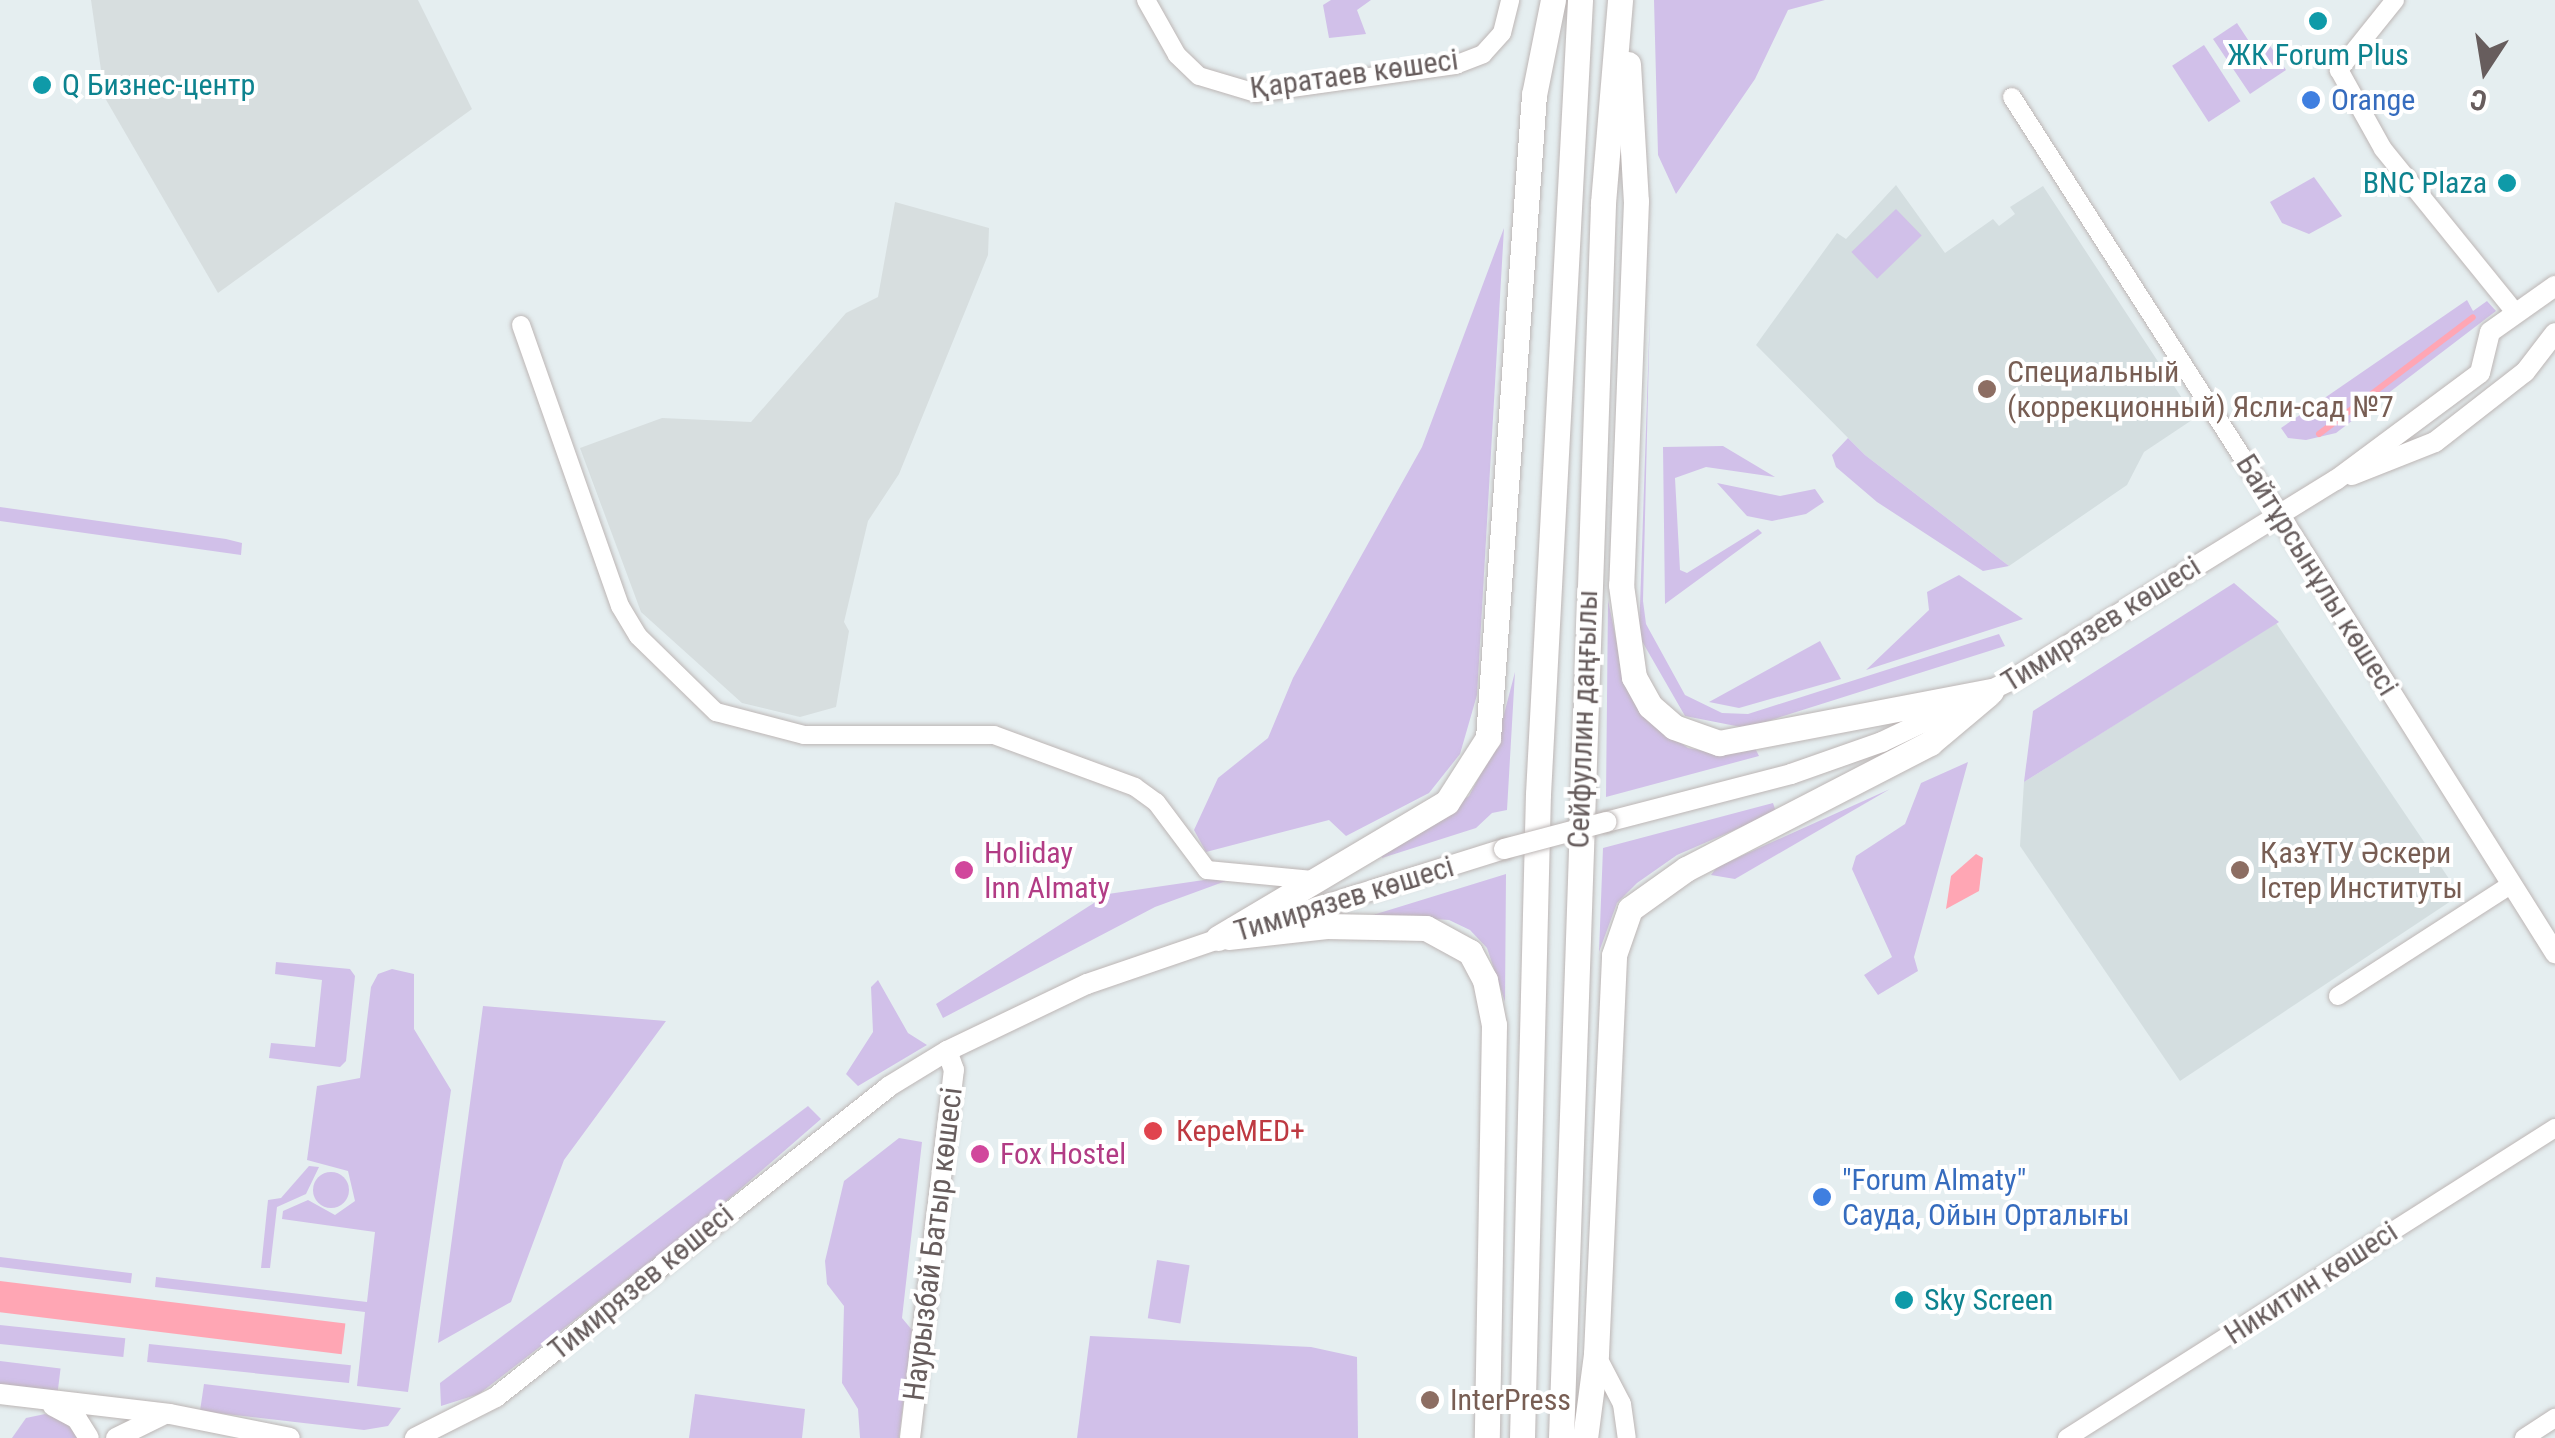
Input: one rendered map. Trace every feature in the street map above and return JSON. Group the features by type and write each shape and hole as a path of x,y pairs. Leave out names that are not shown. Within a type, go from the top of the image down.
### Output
{"main road":[{"path":"1218,938 1446,802 1475,768 1488,738 1534,95 1553,0"},
{"name":"Сейфуллин даңғылы","path":"1522,1438 1538,794 1580,0"},
{"path":"1622,0 1636,201 1621,585 1634,677 1650,706 1674,727 1719,743 1991,691"},
{"name":"Сейфуллин даңғылы","path":"1561,1438 1603,204 1622,0"},
{"path":"1585,1438 1596,1354 1614,955 1630,908 1686,868 1930,743 1991,691"},
{"path":"1218,938 1400,924 1451,936 1470,952 1485,980 1494,1025 1487,1438"}],"street":[{"name":"Қаратаев көшесі","path":"1146,0 1177,55 1199,76 1256,93 1456,65 1483,54 1502,33 1510,0"},
{"path":"2395,0 2339,70 2383,149 2516,313"},
{"name":"Байтұрсынұлы көшесі","path":"2012,97 2555,953"},
{"name":"Тимирязев көшесі","path":"415,1438 496,1398 840,1122 947,1050 1087,984 1218,938 1504,849 1790,774 1882,742 1991,691 2336,480 2480,374 2490,332 2555,286"},
{"path":"520,325 620,606 638,636 716,712 804,735 994,735 1135,787 1156,802 1207,870 1314,880"},
{"name":"Тимирязев көшесі","path":"2336,480 2435,442 2524,372 2555,333"},
{"path":"2338,996 2512,884"},
{"name":"Наурызбай Батыр көшесі","path":"910,1438 954,1070 947,1050"},
{"name":"Никитин көшесі","path":"2067,1438 2555,1128"},
{"path":"1596,1354 1622,1404 1628,1438"},
{"path":"0,1394 170,1414 283,1437"},
{"path":"22,1396 65,1410 90,1438"},
{"path":"116,1438 170,1414"},
{"path":"2524,1438 2555,1418"},
{"path":"247,1438 283,1437"}],"shaded area":[{"path":"91,0 418,0 472,109 218,293 105,98"},
{"path":"1331,0 1371,0 1357,10 1366,34 1329,38 1323,5"},
{"path":"1654,0 1825,0 1788,10 1755,79 1676,194 1658,155"},
{"path":"2237,23 2256,52 2269,44 2286,70 2250,94 2213,39"},
{"path":"2204,45 2240,101 2209,122 2172,66"},
{"path":"2314,177 2342,216 2309,234 2282,223 2270,202"},
{"name":"Специальный (коррекционный) Ясли-сад №7","path":"1896,185 1945,253 1993,219 1999,226 2015,214 2010,207 2043,186 2195,418 2144,452 2127,485 2009,566 1865,455 1756,345 1837,233 1846,239"},
{"path":"895,202 989,228 988,255 899,474 868,521 844,622 849,631 836,707 800,717 742,703 641,612 580,448 662,418 751,422 846,313 878,297"},
{"path":"1896,209 1922,236 1877,279 1851,252"},
{"path":"1504,228 1477,695 1460,754 1429,793 1346,836 1329,820 1206,852 1194,830 1218,778 1268,738 1293,678 1422,447"},
{"path":"2467,300 2473,311 2487,301 2496,311 2336,433 2306,440 2288,438 2281,428"},
{"path":"1650,310 1643,601 1646,624 1685,695 1722,713 1748,714 1999,634 2005,646 1746,728 1685,716 1639,636"},
{"path":"1848,438 2009,566 1983,571 1877,502 1836,467 1832,455"},
{"path":"1723,446 1775,477 1706,467 1675,478 1680,570 1687,573 1758,529 1762,533 1665,604 1663,447"},
{"path":"1717,483 1780,496 1815,489 1824,502 1806,514 1772,521 1747,516"},
{"path":"0,507 226,539 242,543 241,555 0,521"},
{"path":"1959,575 2023,619 1866,670 1929,610 1927,592"},
{"path":"2234,583 2279,622 2024,782 2033,711"},
{"path":"1608,600 1626,687 1641,714 1688,748 1715,753 1755,748 1759,756 1606,797"},
{"name":"ҚазҰТУ Әскери Істер Институты","path":"2276,623 2460,895 2180,1081 2020,846 2024,782"},
{"path":"1820,641 1841,679 1739,708 1709,702"},
{"path":"1515,672 1507,810 1492,813 1476,828 1382,858 1381,849 1469,796 1496,745"},
{"path":"1968,762 1914,957 1918,971 1878,995 1864,975 1892,957 1852,869 1856,856 1905,824 1921,783"},
{"path":"1890,789 1735,879 1711,875 1717,867"},
{"path":"1773,803 1776,812 1677,855 1637,883 1617,903 1599,952 1603,848"},
{"path":"1976,854 1983,858 1979,891 1946,909 1951,876"},
{"path":"1245,874 1155,907 943,1018 936,1004 1108,894"},
{"path":"1506,874 1505,1002 1487,948 1470,930 1449,920 1373,915"},
{"path":"276,962 350,969 355,976 346,1061 340,1067 269,1058 271,1043 315,1047 322,980 275,974"},
{"path":"392,969 414,974 414,1029 451,1090 408,1392 357,1386 365,1312 155,1287 156,1277 367,1302 375,1232 282,1219 283,1211 308,1200 335,1215 355,1201 348,1171 307,1160 317,1086 360,1078 371,987 378,974"},
{"path":"878,980 908,1033 927,1045 858,1086 846,1074 873,1032 871,987"},
{"path":"483,1006 666,1021 564,1160 511,1302 438,1343"},
{"path":"808,1106 821,1119 708,1217 479,1394 441,1406 440,1383"},
{"path":"899,1138 922,1142 902,1318 912,1330 899,1438 860,1438 858,1409 842,1383 844,1306 827,1284 825,1261 844,1181"},
{"path":"309,1166 319,1167 306,1194 277,1207 270,1268 261,1268 268,1200 281,1198"},
{"path":"331,1172 344,1177 349,1190 344,1203 331,1208 318,1203 313,1190 318,1177"},
{"path":"0,1257 132,1273 131,1283 0,1267"},
{"path":"1157,1260 1190,1265 1180,1323 1148,1318"},
{"path":"0,1281 345,1323 342,1354 0,1312"},
{"path":"0,1325 125,1338 123,1357 0,1344"},
{"path":"1090,1336 1311,1347 1357,1357 1358,1438 1077,1438"},
{"path":"149,1344 351,1365 349,1383 147,1362"},
{"path":"0,1361 61,1368 57,1395 0,1388"},
{"path":"204,1384 401,1408 388,1426 364,1430 200,1411"},
{"path":"695,1394 805,1409 802,1438 689,1438"},
{"path":"45,1414 65,1421 78,1438 12,1438 26,1418"}],"waterway":[{"path":"2319,434 2473,317"}],"place":[{"name":"ЖК Forum Plus","path":"2318,21"},
{"name":"Q Бизнес-центр","path":"42,85"},
{"name":"Orange","path":"2311,100"},
{"name":"BNC Plaza","path":"2507,183"},
{"name":"Специальный (коррекционный) Ясли-сад №7","path":"1987,389"},
{"name":"Holiday Inn Almaty","path":"964,870"},
{"name":"ҚазҰТУ Әскери Істер Институты","path":"2240,870"},
{"name":"КереMED+","path":"1153,1131"},
{"name":"Fox Hostel","path":"980,1154"},
{"name":"\"Forum Almaty\" Сауда, Ойын Орталығы","path":"1822,1197"},
{"name":"Sky Screen","path":"1904,1300"},
{"name":"InterPress","path":"1430,1400"}]}
